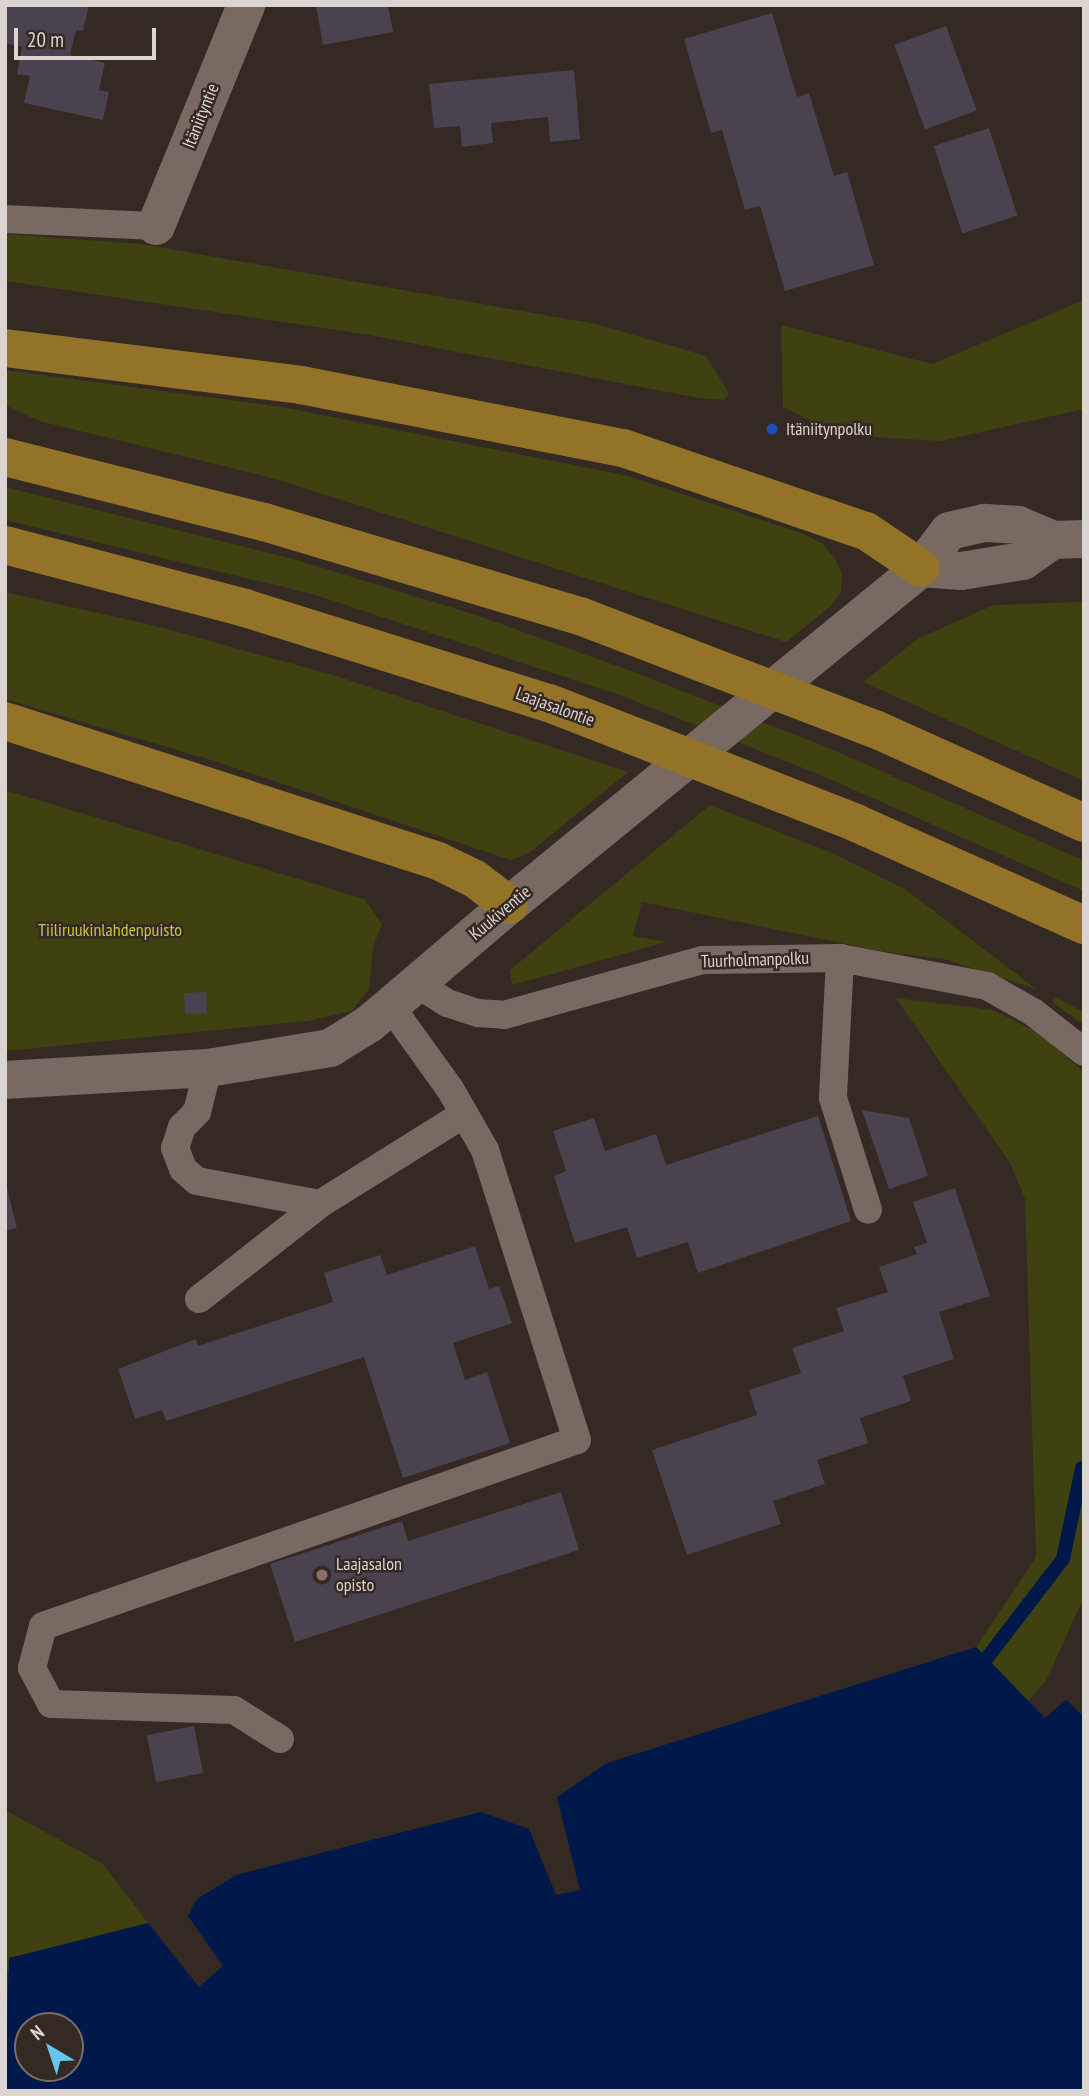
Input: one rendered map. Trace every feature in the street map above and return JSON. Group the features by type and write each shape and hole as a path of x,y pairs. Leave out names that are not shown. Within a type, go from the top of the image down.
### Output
{"main road":[{"path":"5,348 301,385 623,448 866,531 909,577"},
{"path":"5,457 264,522 580,616 875,729 1084,822"},
{"name":"Laajasalontie","path":"5,545 245,608 549,703 856,823 1084,925"},
{"path":"5,721 438,861 475,879 509,905"}],"street":[{"name":"Itäniityntie","path":"156,226 246,5"},
{"path":"909,577 1023,561 1069,540"},
{"name":"Kuukiventie","path":"5,1080 208,1068 330,1048 404,995 563,860 909,577"}],"lane":[{"path":"5,219 156,226"},
{"path":"840,958 833,1098 868,1210"},
{"name":"Tuurholmanpolku","path":"404,995 447,1003 478,1013 504,1015 702,960 840,958 987,986 1033,1012 1084,1052"},
{"path":"280,1739 234,1710 51,1704 32,1668 43,1626 577,1440 485,1150 404,995"},
{"path":"208,1068 197,1112 182,1127 175,1148 183,1169 197,1181 320,1204"},
{"path":"200,1299 320,1204 464,1114"}],"green space":[{"path":"5,234 141,244 596,324 706,356 729,393 724,400 699,398 364,334 5,281"},
{"path":"1084,300 1084,409 941,441 839,435 783,407 781,325 932,364"},
{"path":"5,370 282,407 628,476 804,534 823,544 835,559 842,574 841,592 831,606 786,642 276,479 39,421 5,405"},
{"path":"5,487 293,559 476,615 631,671 829,748 1084,861 1084,891 818,774 620,695 312,594 5,520"},
{"path":"5,592 160,627 336,676 628,772 529,853 511,860 214,761 5,699"},
{"path":"1084,602 1084,781 863,682 919,638 994,605"},
{"name":"Tiiliruukinlahdenpuisto","path":"5,790 364,899 382,924 373,947 369,989 352,1011 308,1021 5,1051"},
{"path":"710,805 832,853 905,889 1036,989 944,959 885,952 642,902 633,936 667,942 512,985 510,970"},
{"path":"1055,997 1084,1012 1084,1025 1053,1003"},
{"path":"896,998 993,1010 1039,1033 1084,1072 1084,1597 1046,1681 1028,1701 976,1647 1036,1557 1025,1198 1010,1163"},
{"path":"5,1810 103,1864 148,1923 112,1959 5,1971"}],"water":[{"path":"976,1647 1045,1718 1066,1700 1084,1717 1084,2091 5,2091 9,1958 148,1923 199,1987 223,1966 188,1916 197,1899 236,1875 481,1812 529,1829 556,1895 580,1890 557,1797 607,1763"}],"building":[{"path":"5,5 89,5 83,31 76,30 70,55 105,63 99,90 109,92 103,120 24,103 30,76 17,74 22,47 5,43"},
{"path":"316,5 388,5 393,32 323,45"},
{"path":"772,13 797,97 809,93 834,176 847,172 874,265 785,291 760,206 745,210 722,130 711,133 684,39"},
{"path":"946,26 977,111 925,129 894,45"},
{"path":"574,70 580,139 550,142 548,117 491,123 493,143 462,147 460,126 434,128 429,84"},
{"path":"989,128 1017,215 962,233 934,146"},
{"path":"206,992 207,1013 185,1014 184,993"},
{"path":"862,1110 909,1118 928,1176 889,1189"},
{"path":"818,1116 851,1221 698,1273 688,1242 637,1258 627,1227 575,1243 554,1176 566,1171 553,1131 594,1118 605,1151 656,1134 666,1165"},
{"path":"5,1180 17,1228 5,1231"},
{"path":"955,1188 990,1296 939,1312 954,1359 903,1376 911,1401 860,1418 868,1443 817,1460 825,1484 773,1501 781,1524 687,1555 652,1450 757,1415 749,1390 801,1373 792,1348 844,1331 836,1308 888,1292 879,1267 917,1254 914,1247 927,1243 913,1202"},
{"path":"475,1246 489,1289 499,1286 512,1323 453,1343 465,1380 487,1372 510,1443 403,1478 364,1357 166,1421 162,1410 135,1419 118,1369 196,1339 198,1346 333,1302 324,1273 380,1255 387,1275"},
{"path":"561,1492 579,1550 295,1642 270,1564 402,1521 408,1541"},
{"path":"194,1726 203,1773 156,1782 147,1735"}],"waterway":[{"path":"987,1658 1063,1559 1082,1468"}],"place":[{"name":"Itäniitynpolku","path":"772,429"},
{"name":"Laajasalon opisto","path":"322,1575"}]}
